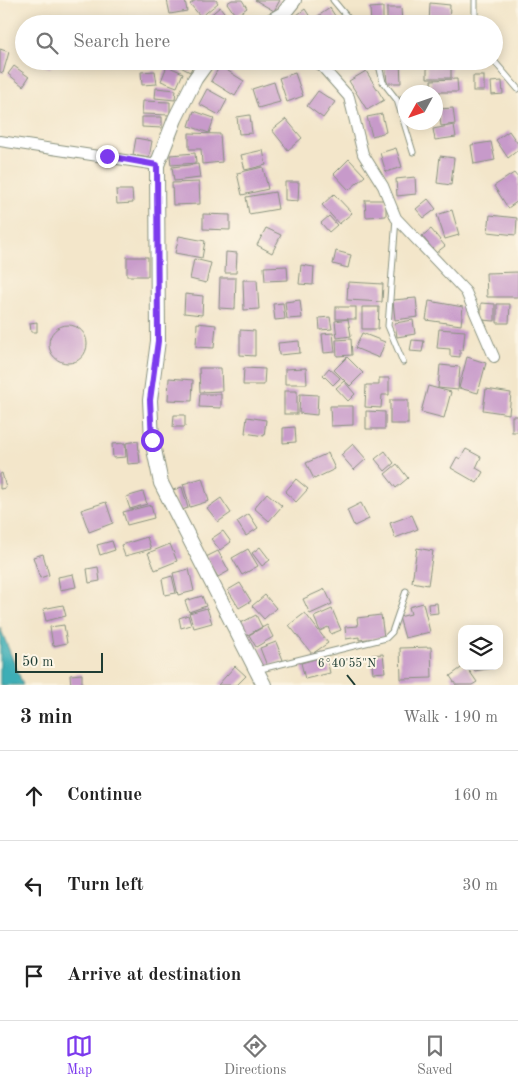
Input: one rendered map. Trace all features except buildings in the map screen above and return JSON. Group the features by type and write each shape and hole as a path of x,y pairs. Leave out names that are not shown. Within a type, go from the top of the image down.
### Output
{"street":[{"path":"288,15 294,0"},
{"path":"202,70 175,119 157,165 158,341 150,400 152,440 161,483 264,685"},
{"path":"325,70 350,96 363,154 384,186 396,218 466,292 494,357"},
{"path":"0,141 157,165"}],"lane":[{"path":"332,0 345,15"},
{"path":"475,0 475,15"},
{"path":"380,70 383,82 397,100 413,152"},
{"path":"502,70 518,89"},
{"path":"396,218 388,326 403,362"},
{"path":"256,670 386,638 392,632 406,591"}],"water":[{"path":"0,627 23,685 0,685"}],"route":[{"path":"107,156 157,165 158,341 150,400 152,440"}]}
